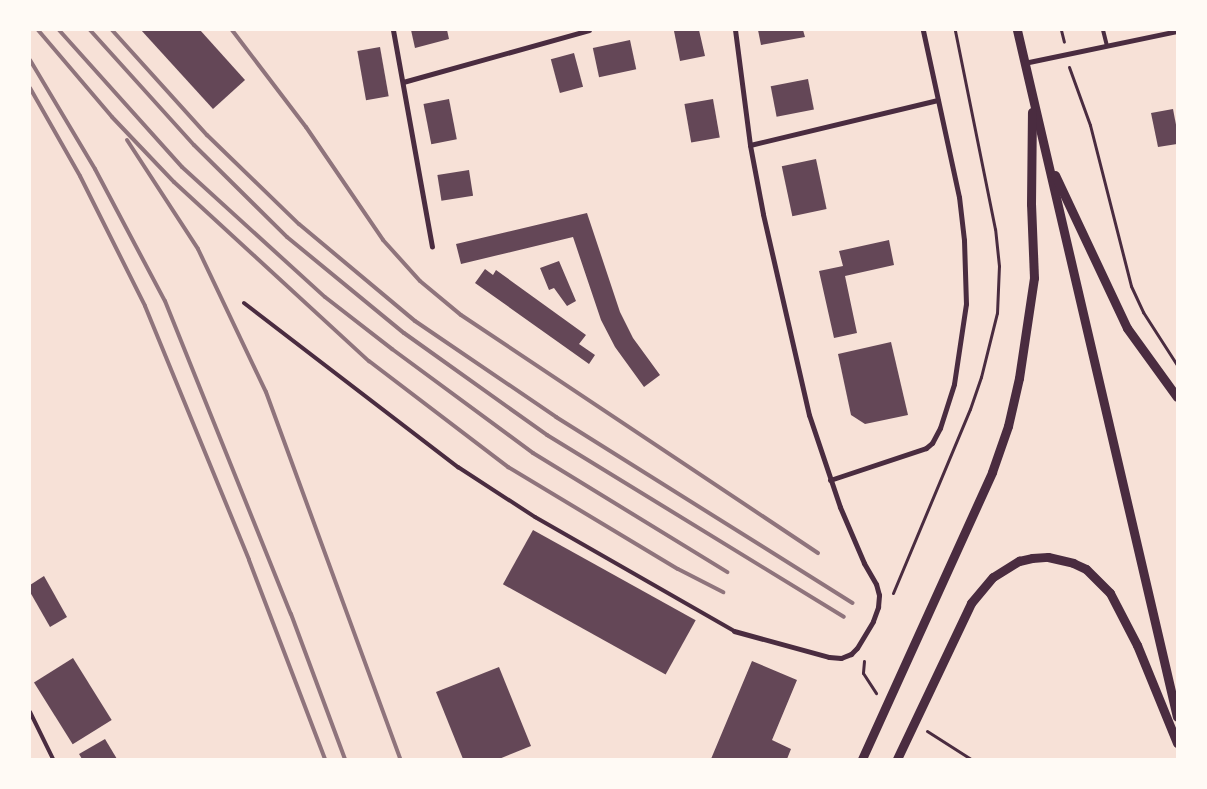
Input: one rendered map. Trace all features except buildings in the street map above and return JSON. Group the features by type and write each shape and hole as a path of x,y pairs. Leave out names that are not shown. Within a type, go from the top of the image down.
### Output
{"street":[{"path":"393,30 432,247"},
{"path":"402,82 589,30"},
{"path":"734,631 829,657 841,658 851,654 873,621 878,607 879,595 876,584 852,536 830,480 809,415 763,214 750,145 735,30"},
{"path":"830,480 926,448 932,443 946,413 954,384 966,304 966,276 959,197 923,30"},
{"path":"1017,30 1177,718"},
{"path":"1024,63 1177,31"},
{"path":"862,759 992,472 1008,426 1019,378 1034,278 1031,204 1032,97"},
{"path":"750,145 938,100"},
{"path":"1046,157 1126,328 1177,398"},
{"path":"897,759 958,626 971,603 988,581 1005,568 1019,561 1032,558 1060,559 1086,570 1110,593 1137,645 1177,743"}],"lane":[{"path":"1104,30 1107,46"},
{"path":"244,303 458,467 535,517 734,631"},
{"path":"30,712 53,759"}],"path":[{"path":"1061,30 1071,75 1090,125 1131,286 1143,312 1177,365"}],"railway":[{"path":"38,30 112,117 174,182 369,361 508,467 678,569 723,592"},
{"path":"59,30 182,167 325,297 533,453 727,572"},
{"path":"90,30 194,145 287,237 404,333 547,435 844,617"},
{"path":"112,30 207,135 299,224 415,321 556,417 852,603"},
{"path":"232,30 306,127 383,240 420,281 461,315 818,553"},
{"path":"30,60 95,169 165,301 291,614 345,759"},
{"path":"30,88 80,176 145,306 249,560 325,759"},
{"path":"127,140 198,249 266,392 400,759"}]}
